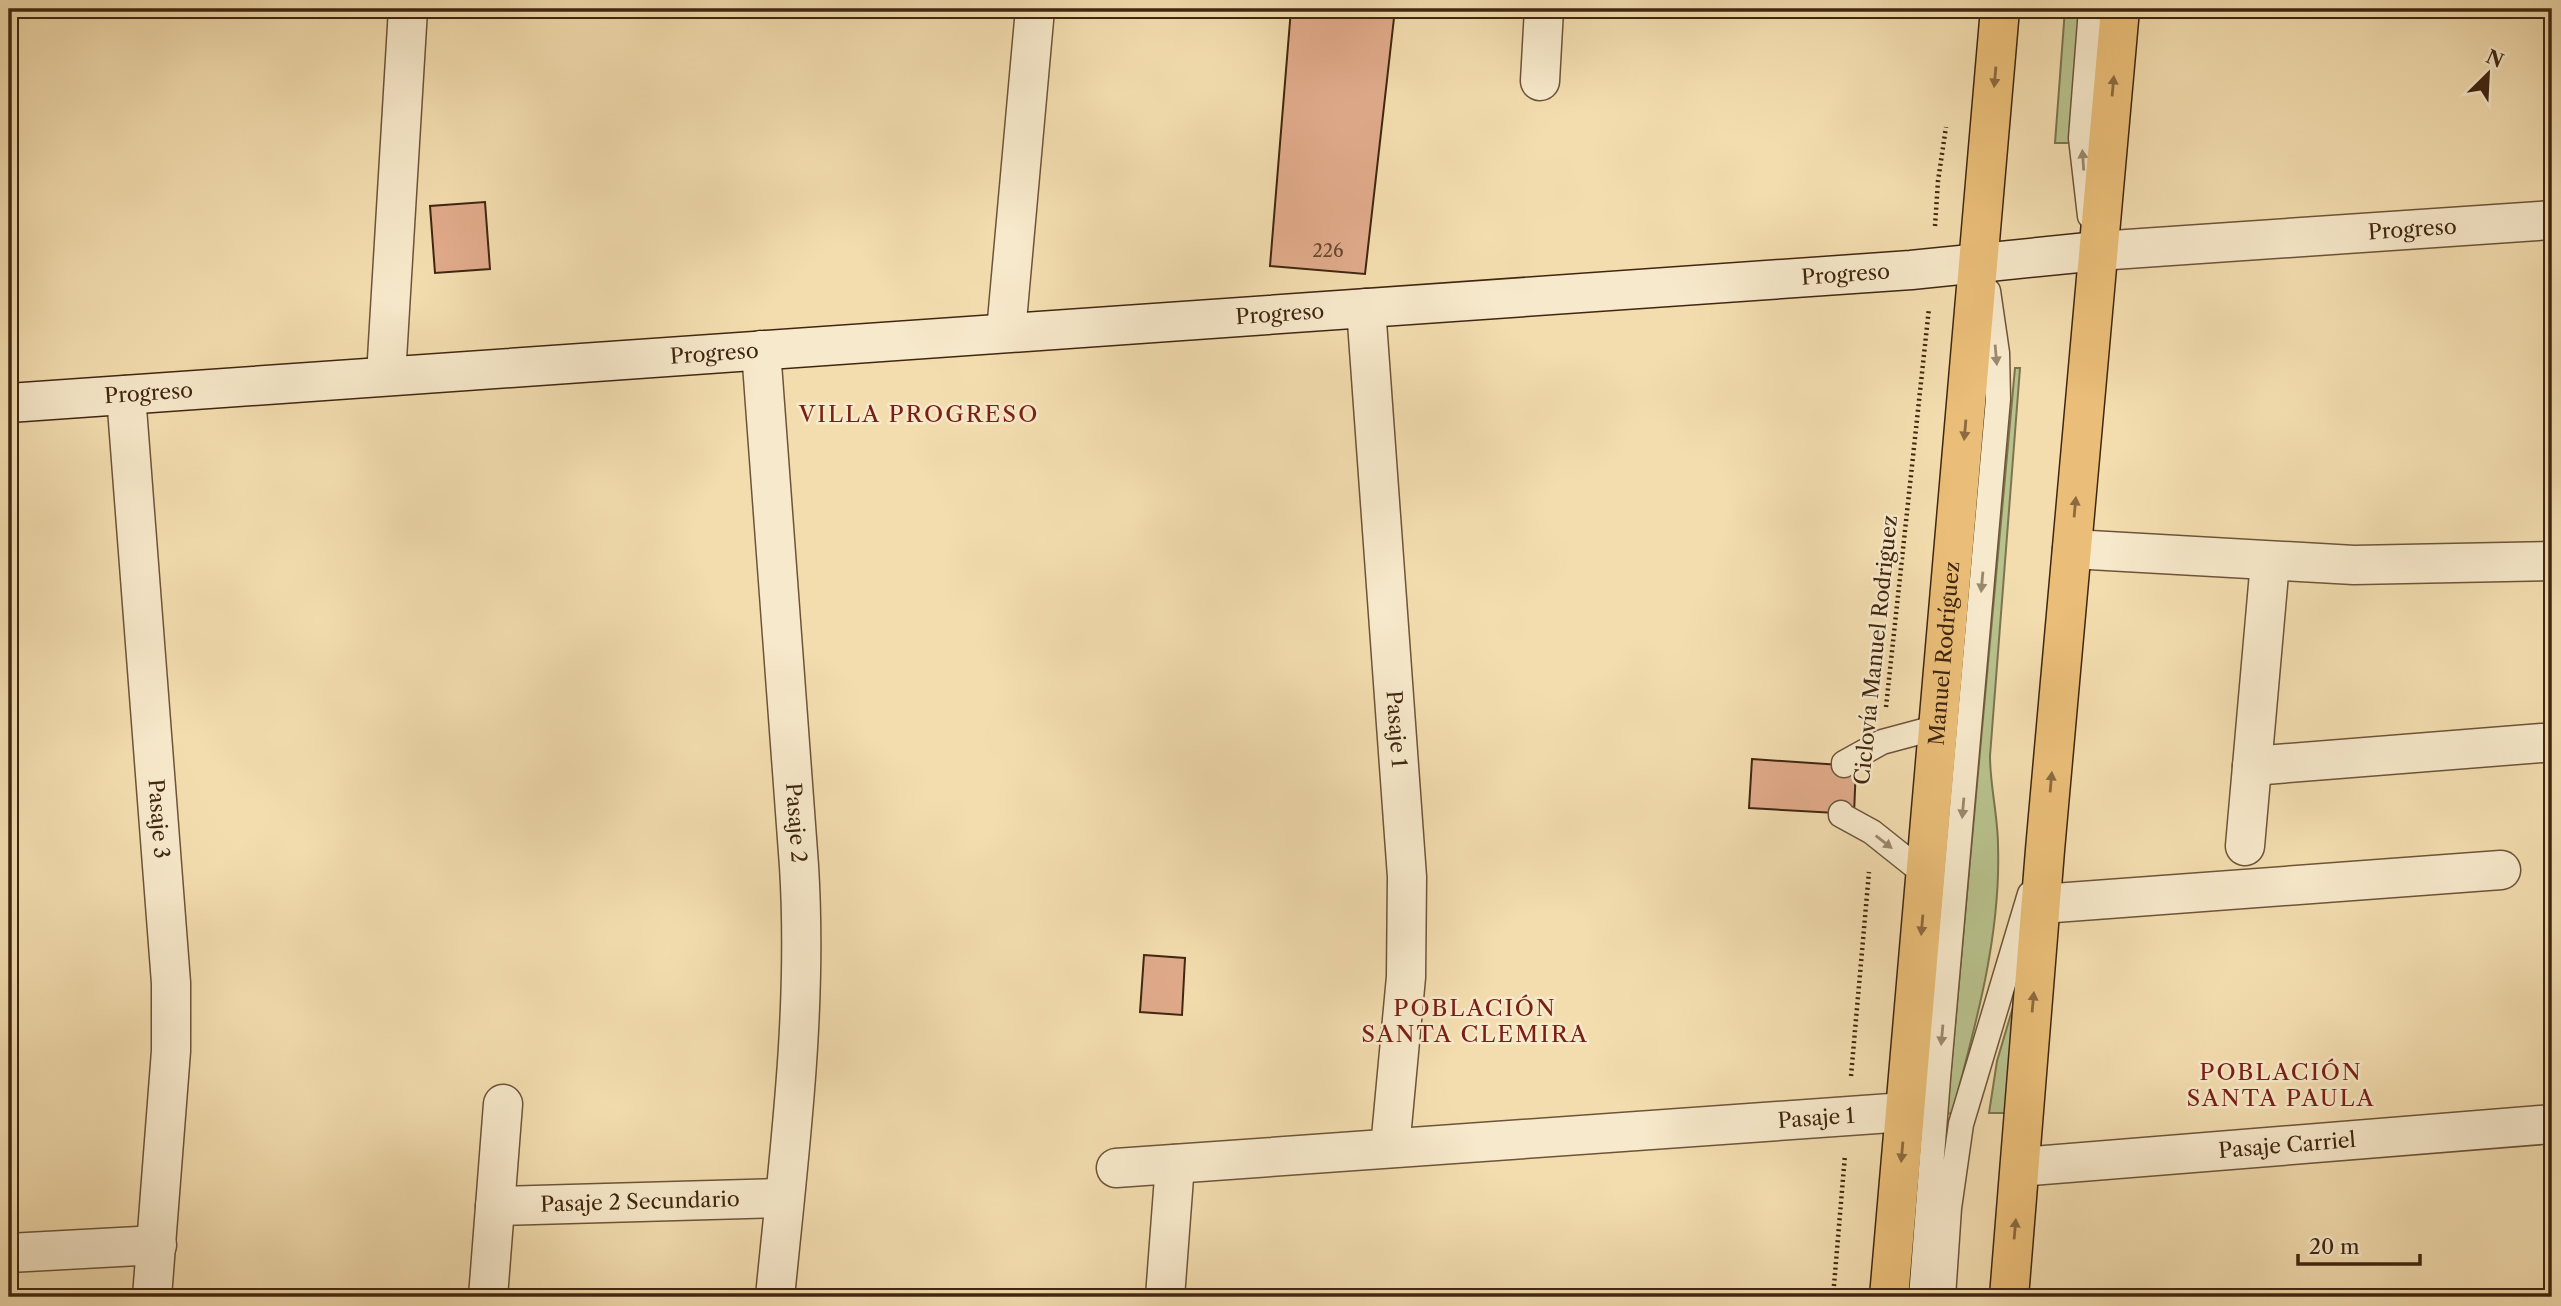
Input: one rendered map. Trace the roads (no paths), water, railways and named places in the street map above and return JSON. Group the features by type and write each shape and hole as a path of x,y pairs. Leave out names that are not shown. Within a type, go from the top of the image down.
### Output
{"main road":[{"name":"Manuel Rodríguez","path":"1889,1297 2000,9"},
{"path":"2009,1297 2045,850 2120,9"}],"street":[{"path":"386,376 408,9"},
{"path":"1006,332 1035,9"},
{"path":"1540,81 1544,9"},
{"name":"Progreso","path":"9,403 1978,264 2098,251 2552,220"},
{"name":"Pasaje 1","path":"1366,307 1408,900 1406,977 1390,1148"},
{"name":"Pasaje 2","path":"761,350 803,951 799,1042 775,1297"},
{"name":"Pasaje 3","path":"125,395 171,983 171,1051 152,1297"},
{"path":"2071,549 2354,565 2552,561"},
{"path":"2245,846 2270,562"},
{"path":"2252,766 2542,743"},
{"path":"2041,904 2501,870"},
{"path":"488,1297 503,1104"},
{"name":"Pasaje 1","path":"1116,1168 1905,1112"},
{"name":"Pasaje Carriel","path":"2020,1167 2552,1124"},
{"path":"1165,1297 1175,1164"},
{"name":"Pasaje 2 Secundario","path":"495,1206 785,1198"},
{"path":"9,1253 157,1245"}],"lane":[{"path":"2091,9 2081,138 2084,181 2098,251"},
{"path":"1921,1297 1998,399 1997,353 1988,291 1978,264"},
{"path":"1844,765 1882,742 1938,727"},
{"path":"1842,813 1841,815 1872,832 1926,875"},
{"path":"1943,1297 1951,1198 1961,1124 2017,933 2045,850"}],"district":[{"name":"VILLA PROGRESO","path":"919,414"},
{"name":"POBLACIÓN SANTA CLEMIRA","path":"1475,1021"},
{"name":"POBLACIÓN SANTA PAULA","path":"2281,1085"}]}
